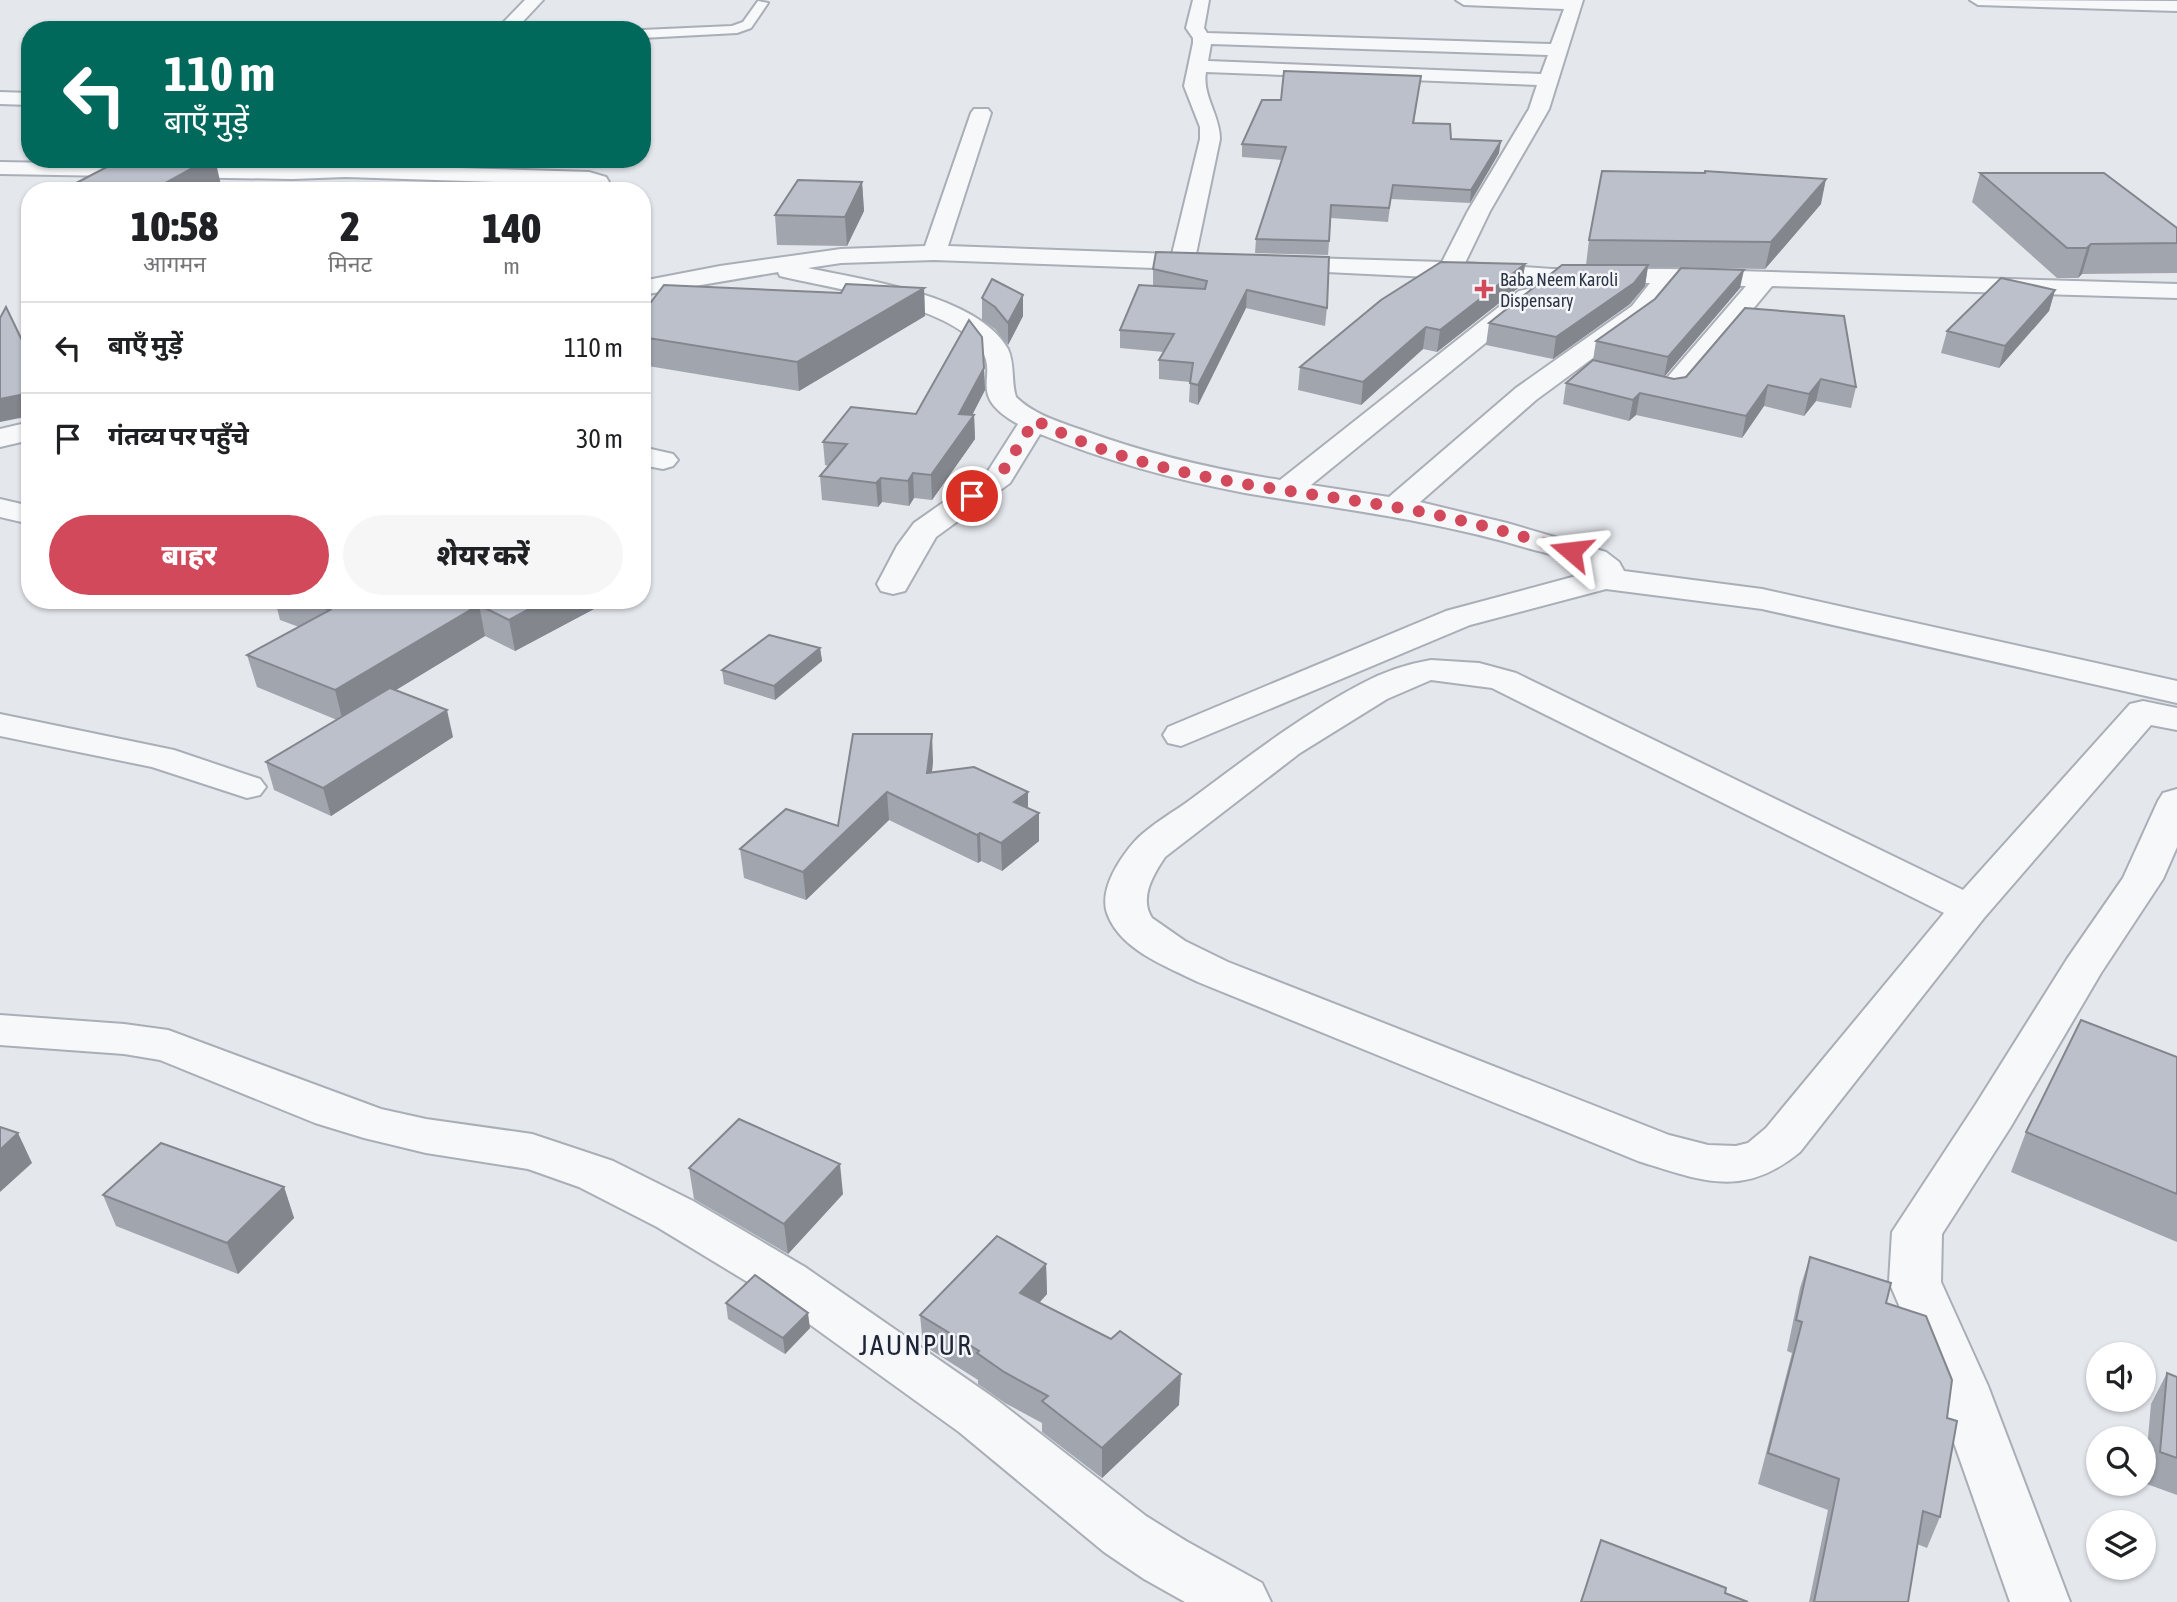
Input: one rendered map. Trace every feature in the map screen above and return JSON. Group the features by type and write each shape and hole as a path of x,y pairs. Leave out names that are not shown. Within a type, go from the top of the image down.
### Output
{"street":[{"path":"514,21 535,0"},
{"path":"1182,262 1210,139 1210,127 1195,92 1202,38 1195,29 1201,0"},
{"path":"1450,269 1479,211 1528,131 1550,80 1574,2 1465,0"},
{"path":"1978,0 2177,6"},
{"path":"1202,38 1560,50"},
{"path":"1199,66 1550,80"},
{"path":"0,98 21,99"},
{"path":"934,253 981,113"},
{"path":"0,168 292,173 329,168"},
{"path":"402,168 589,179 598,182"},
{"path":"651,284 841,256 934,253 1450,269 1552,276 1669,276 2177,291"},
{"path":"769,266 914,301 963,320 991,343 1000,362 1002,398 1009,407 1099,447 1214,479 1396,507 1498,528 1595,559 1608,569 1606,579"},
{"path":"1287,491 1552,276"},
{"path":"1396,507 1526,394 1588,370 1669,276"},
{"path":"1588,370 1671,390 1765,279"},
{"path":"893,584 912,546 925,530 999,477 1035,420"},
{"path":"0,438 21,433"},
{"path":"0,508 21,513"},
{"path":"1181,735 1458,618 1606,579 1762,599 2177,692"},
{"path":"1969,909 1504,680 1447,670 1416,673 1374,691 1287,746 1150,849 1138,864 1125,904 1133,926 1160,945 1213,972 1655,1149 1705,1163 1744,1164 1764,1157 1783,1140 1969,909 2143,712 2177,719"},
{"path":"0,725 161,758 247,787"},
{"path":"2040,1602 1961,1386 1915,1282 1917,1232 1993,1116 2082,969 2143,879 2177,801"},
{"path":"0,1030 124,1038 168,1045 332,1111 381,1126 426,1136 532,1152 596,1174 675,1214 787,1281 978,1416 1125,1534 1165,1560 1241,1602"}],"lane":[{"path":"651,34 733,30 747,25 762,3"}],"building":[{"path":"1284,71 1421,76 1413,123 1450,124 1451,139 1501,141 1471,190 1393,185 1389,208 1331,205 1329,241 1256,239 1286,147 1242,144 1262,100 1281,100"},
{"path":"105,168 193,168 167,182 78,182"},
{"path":"1602,171 1705,171 1826,179 1771,242 1589,240"},
{"path":"1980,173 2104,173 2177,228 2177,243 2091,244 2087,248 2067,248"},
{"path":"798,180 862,182 845,217 775,215"},
{"path":"1156,252 1329,257 1327,308 1247,290 1198,385 1190,383 1193,363 1159,360 1174,334 1120,330 1139,285 1205,289 1207,281 1153,269"},
{"path":"1441,262 1525,264 1440,330 1426,327 1363,382 1300,367 1381,300"},
{"path":"1562,265 1648,265 1634,283 1556,337 1489,323"},
{"path":"1681,268 1744,270 1668,357 1596,341 1655,299"},
{"path":"2001,278 2055,290 2005,346 1947,331"},
{"path":"992,279 1023,295 1008,323 995,307 982,298"},
{"path":"846,284 924,288 797,362 651,338 651,302 664,285 841,293"},
{"path":"6,307 21,338 21,395 0,399 0,318"},
{"path":"1745,308 1844,316 1856,387 1821,379 1809,394 1768,385 1746,416 1640,393 1633,400 1566,383 1593,360 1674,379 1686,377"},
{"path":"969,320 982,337 984,368 959,414 974,415 931,475 913,473 908,481 881,478 876,483 820,476 847,444 823,442 851,407 916,414"},
{"path":"327,609 472,609 335,690 247,655 330,610"},
{"path":"487,609 529,609 509,620"},
{"path":"769,635 820,648 774,686 722,670"},
{"path":"390,688 447,710 323,788 266,762"},
{"path":"853,734 932,734 927,773 974,767 1028,792 1014,802 1039,813 1001,843 980,833 977,835 887,792 803,872 740,849 786,809 838,826"},
{"path":"2081,1020 2177,1057 2177,1194 2026,1132"},
{"path":"739,1119 840,1164 784,1224 689,1168"},
{"path":"0,1127 18,1133 0,1150"},
{"path":"161,1143 284,1187 227,1243 103,1195"},
{"path":"997,1236 1046,1264 1020,1293 1111,1339 1120,1331 1181,1374 1102,1448 1042,1401 1048,1396 1004,1372 977,1353 979,1351 920,1315"},
{"path":"1810,1257 1891,1283 1886,1303 1926,1316 1952,1380 1947,1418 1957,1421 1940,1517 1923,1511 1908,1602 1814,1602 1839,1479 1768,1453 1802,1322 1796,1320"},
{"path":"755,1275 808,1313 783,1338 726,1303"},
{"path":"2167,1373 2177,1377 2177,1458 2160,1452"},
{"path":"1601,1540 1726,1588 1725,1593 1748,1602 1581,1602"}],"place":[{"name":"Baba Neem Karoli Dispensary","path":"1484,289"}],"district":[{"name":"JAUNPUR","path":"916,1345"}],"route":[{"path":"972,496 999,477 1035,420 1099,447 1214,479 1446,516 1498,528 1571,551"}]}
